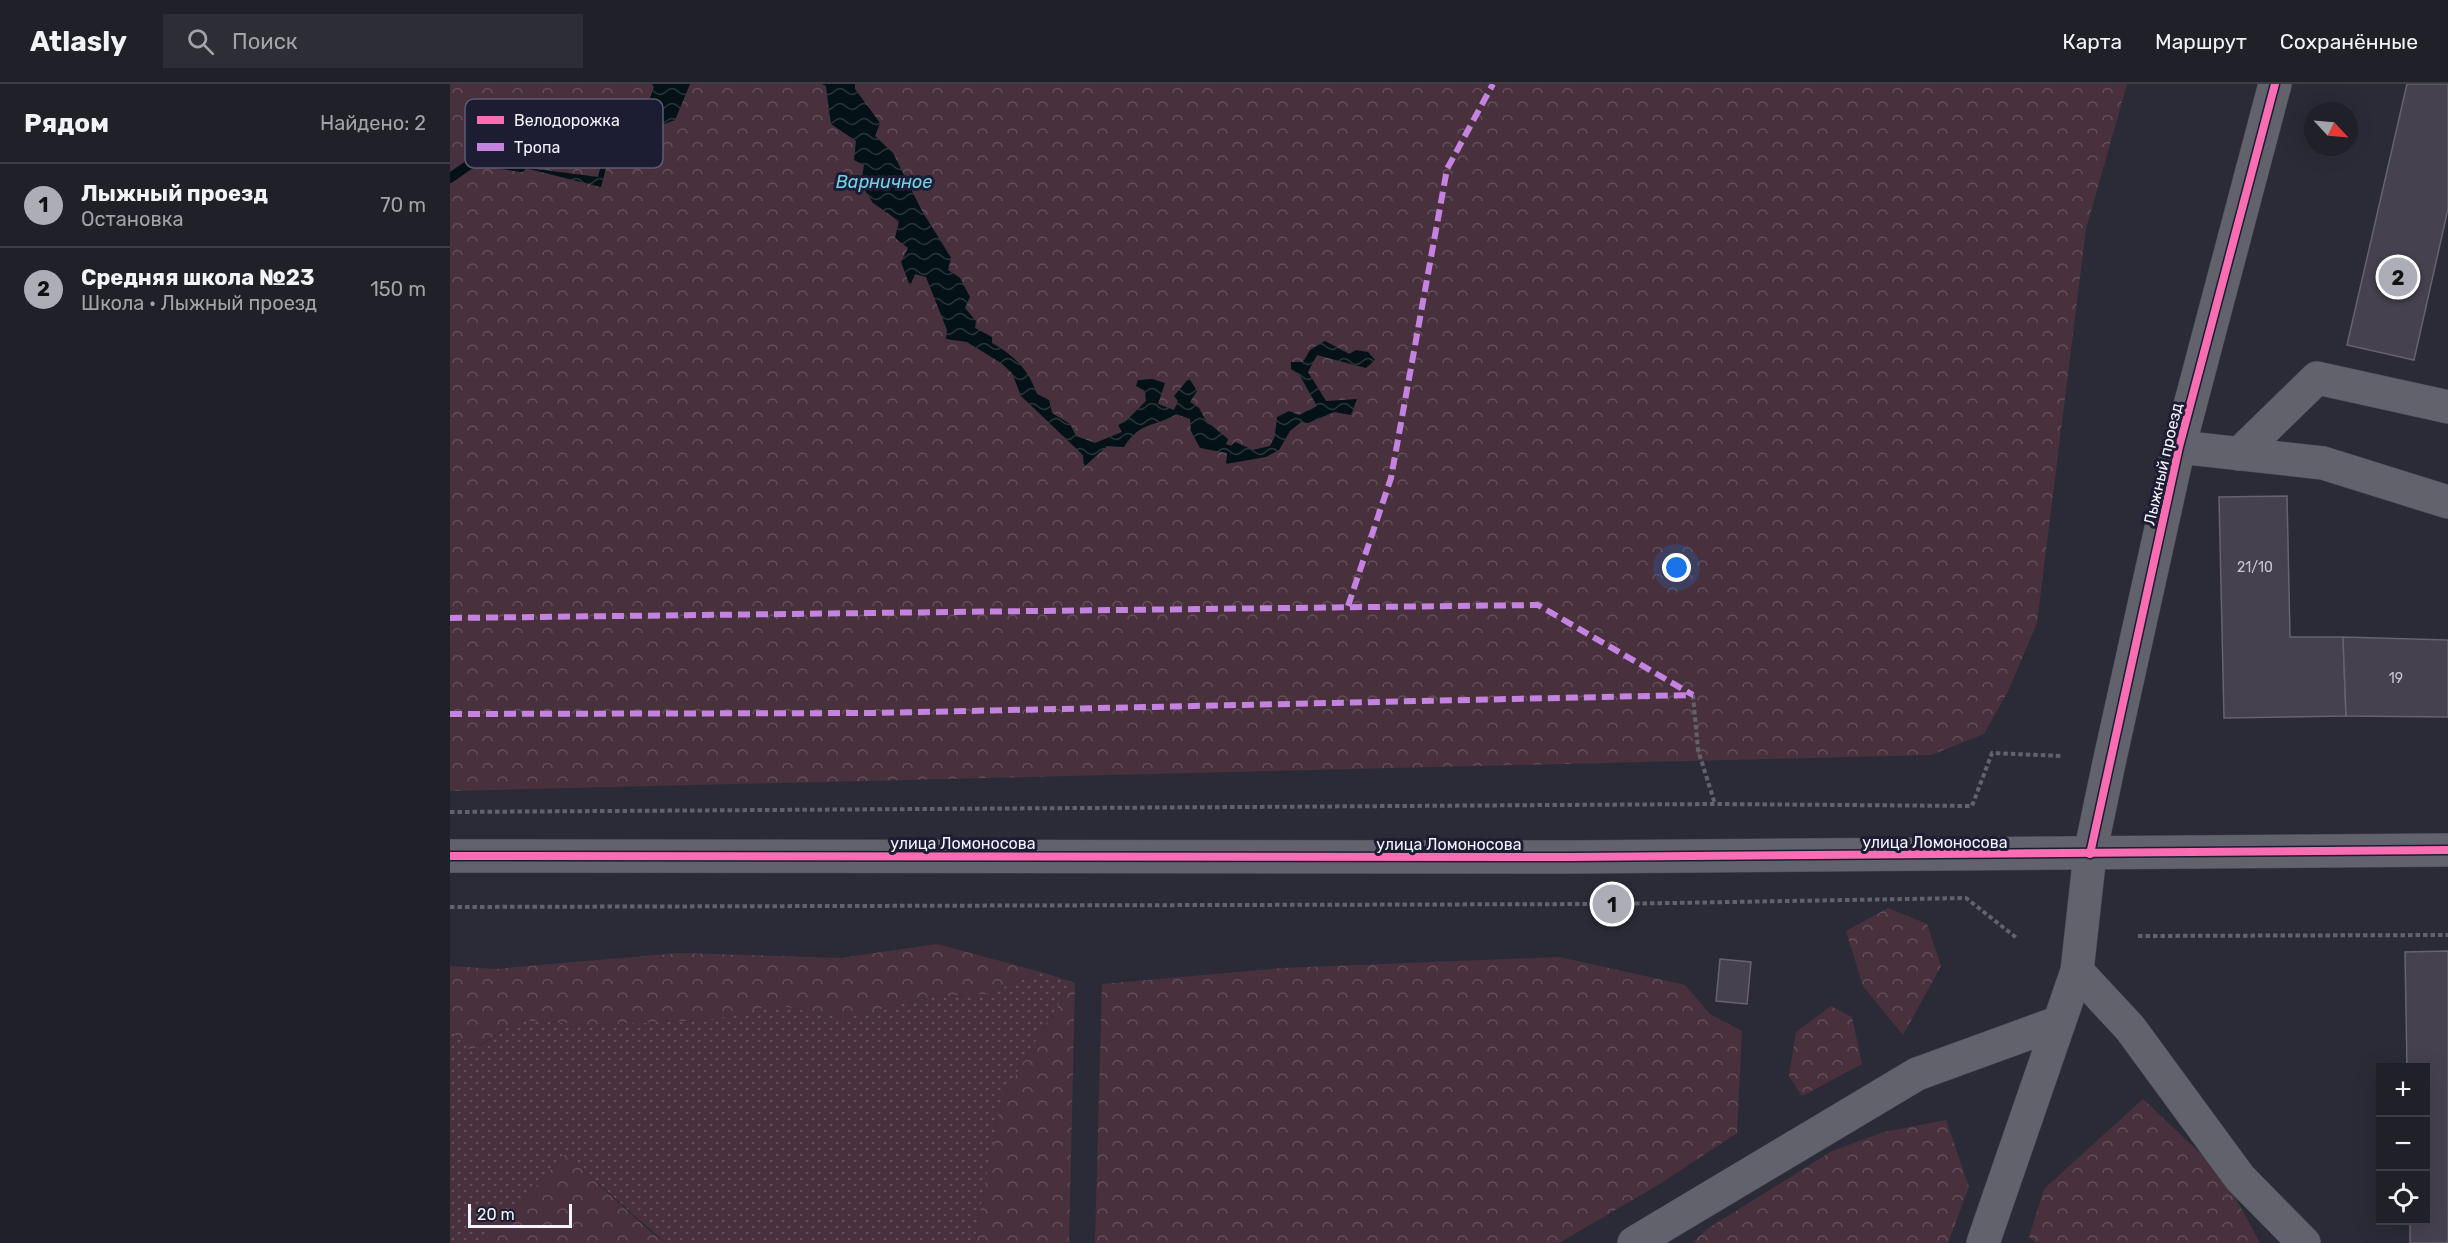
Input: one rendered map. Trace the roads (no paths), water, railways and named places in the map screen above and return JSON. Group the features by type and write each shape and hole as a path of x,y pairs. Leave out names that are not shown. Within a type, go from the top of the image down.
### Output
{"street":[{"name":"Лыжный проезд","path":"1983,1243 2057,1023 2078,971 2090,854 2179,447 2275,84"},
{"path":"2239,454 2318,378 2448,407"},
{"path":"2179,447 2323,463 2448,502"},
{"name":"улица Ломоносова","path":"450,856 1571,857 2448,849"},
{"path":"2078,971 2130,1029 2240,1178 2304,1243"},
{"path":"1634,1243 1917,1074 2057,1023"}],"water":[{"path":"652,84 690,84 675,120 663,125 663,99 650,99 654,87"},
{"name":"Варничное","path":"822,84 855,84 855,89 880,123 875,136 893,153 922,211 951,258 948,270 960,278 970,297 965,308 976,321 975,328 992,337 992,343 1020,364 1037,394 1049,400 1052,413 1070,424 1076,436 1095,443 1122,432 1118,425 1126,421 1146,401 1145,391 1136,386 1138,380 1152,379 1165,383 1158,404 1174,410 1178,401 1174,396 1189,378 1197,391 1190,402 1199,408 1206,421 1228,439 1226,444 1231,446 1235,442 1253,450 1270,446 1275,436 1277,417 1289,411 1299,415 1317,406 1299,374 1291,369 1291,362 1303,362 1310,350 1325,341 1349,354 1356,350 1368,352 1375,360 1366,368 1317,355 1308,372 1326,401 1357,399 1351,415 1334,412 1308,423 1301,422 1290,431 1279,450 1266,457 1226,464 1227,453 1200,448 1191,431 1190,419 1176,414 1142,428 1130,438 1124,447 1107,446 1084,467 1083,455 1021,396 1012,373 1001,363 967,342 946,339 947,330 926,277 915,274 910,286 901,262 908,248 895,238 899,221 873,203 861,184 864,165 854,160 856,141 831,124 826,86"},
{"path":"525,168 529,168 598,177 600,168 606,168 601,187"}],"waterway":[{"path":"450,178 465,168"}],"place":[{"name":"Средняя школа №23","path":"2398,277"},
{"name":"Лыжный проезд","path":"1612,904"}]}
